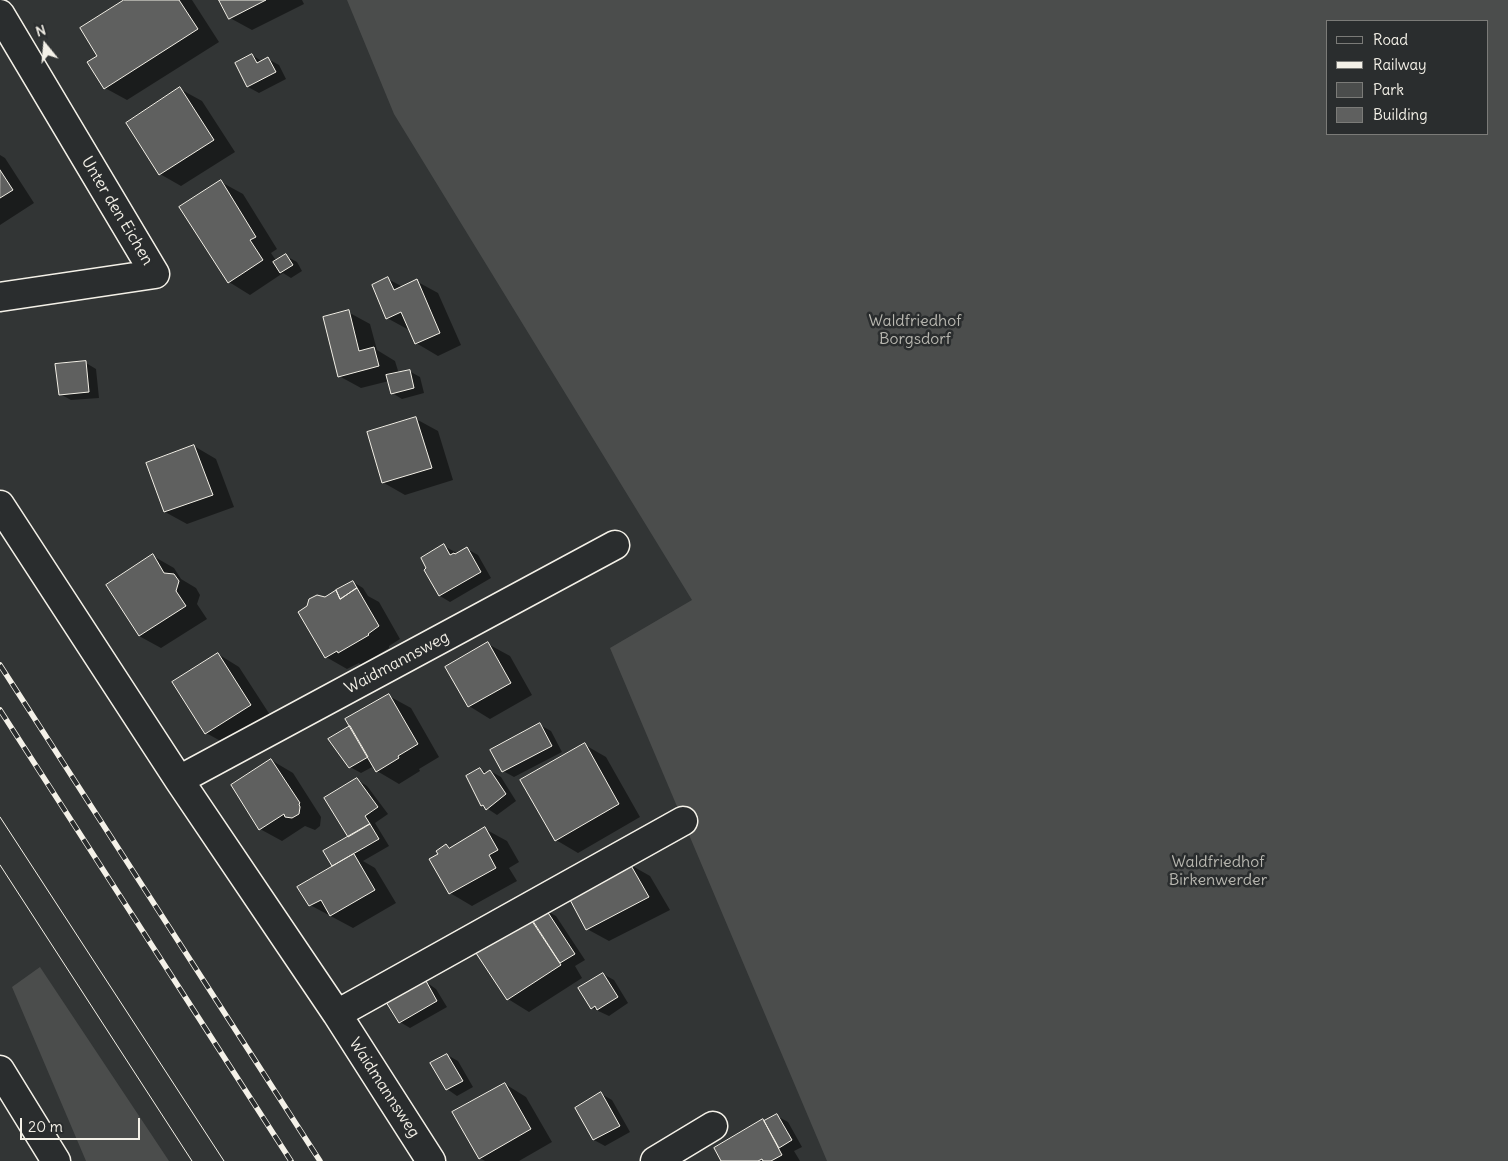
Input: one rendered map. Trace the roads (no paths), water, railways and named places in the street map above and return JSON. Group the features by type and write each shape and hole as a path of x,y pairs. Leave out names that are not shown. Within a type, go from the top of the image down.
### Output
{"street":[{"name":"Unter den Eichen","path":"0,14 155,274 0,297"},
{"name":"Waidmannsweg","path":"0,506 179,780 337,1014 430,1161"},
{"name":"Waidmannsweg","path":"179,780 615,545"},
{"path":"337,1014 683,821"},
{"path":"0,1070 56,1161"},
{"path":"655,1161 713,1126"}],"tram line":[{"path":"0,817 224,1161"},
{"path":"0,865 192,1161"}],"railway":[{"path":"0,665 320,1161"},
{"path":"0,710 291,1161"}],"park label":[{"name":"Waldfriedhof Borgsdorf","path":"915,330"},
{"name":"Waldfriedhof Birkenwerder","path":"1218,871"}]}
